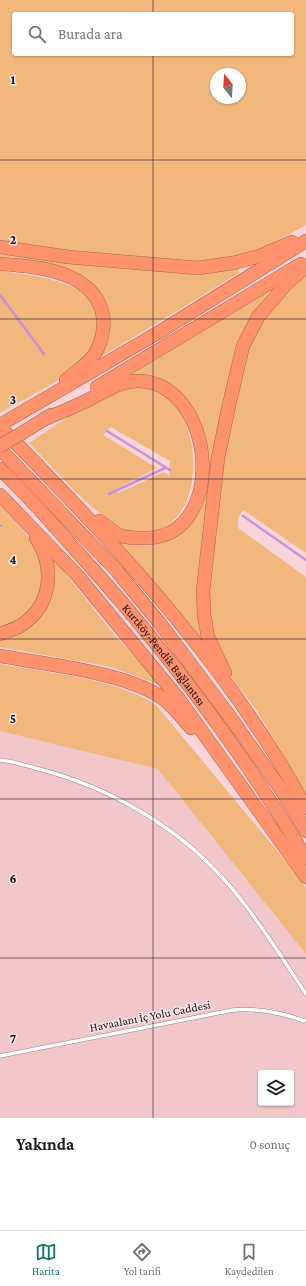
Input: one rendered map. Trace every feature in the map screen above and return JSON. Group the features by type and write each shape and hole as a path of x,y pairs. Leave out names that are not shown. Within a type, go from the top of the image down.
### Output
{"highway":[{"path":"0,248 68,257 198,268 233,263 260,256 306,235"},
{"path":"306,241 3,424 81,508 142,577 198,646 243,707 286,772 306,808"},
{"path":"0,448 22,433 306,261"},
{"path":"0,264 43,269 68,276 82,283 98,299 102,309 104,326 94,356 38,404"},
{"path":"243,707 208,637 204,614 203,591 218,458 243,346 258,317 286,284 306,267"},
{"path":"45,419 92,398 111,387 124,383 140,381 152,383 174,395 190,416 195,427 202,454 200,485 197,502 181,525 158,537 127,537 118,534 81,508"},
{"name":"Kurtköy-Pendik Bağlantısı","path":"0,448 117,572 158,621 233,721 282,791 306,831"},
{"name":"Kurtköy-Pendik Bağlantısı","path":"0,469 63,536 149,634 228,739 306,858"},
{"path":"0,495 22,516 77,575 173,692 306,877"},
{"path":"0,634 23,624 36,612 44,599 48,586 49,573 40,544 22,516"},
{"path":"0,656 108,676 143,687 166,701 224,762"}],"lane":[{"path":"0,760 46,771 103,791 148,816 171,831 194,850 229,886 306,994"},
{"name":"Havaalanı İç Yolu Caddesi","path":"0,1056 233,1010 266,1010 305,1021"}],"shaded area":[{"path":"0,0 306,0 306,225 264,248 240,257 189,263 117,257 0,243"},
{"path":"0,252 238,266 239,273 99,358 108,339 110,317 105,299 94,285 78,274 59,267 19,258 0,257"},
{"path":"0,271 46,278 70,286 79,291 92,303 96,314 97,325 96,336 92,348 81,363 60,379 0,413"},
{"path":"306,277 306,553 243,510 238,518 238,528 306,577 306,793 257,711 232,678 215,641 209,616 208,588 224,453 248,350 259,323 272,304"},
{"path":"270,290 251,316 199,581 209,654 184,620 113,536 125,543 143,546 163,542 172,538 189,525 201,509 208,483 206,443 195,412 186,399 175,388 162,380 144,376 128,377"},
{"path":"139,387 166,397 181,415 189,435 193,457 192,480 186,501 176,518 160,529 132,531 118,527 88,504 29,443 95,401 124,390","holes":["111,427 170,461 169,476 164,472 118,493 116,489 157,468 103,435"]},
{"path":"0,506 21,528 36,547 42,563 42,578 41,588 35,604 25,616 0,628 0,528 3,527 0,525"},
{"path":"51,555 110,630 162,686 112,667 0,647 0,638 29,627 44,613 49,604 52,595 54,575"},
{"path":"0,664 100,682 120,688 156,705 293,870 306,888 306,954 158,769 0,731"},
{"path":"0,730 158,769 306,954 306,1118 0,1118"}],"waterway":[{"path":"0,295 44,354"},
{"path":"107,431 170,470"},
{"path":"109,494 165,468"},
{"path":"243,516 306,560"}]}
